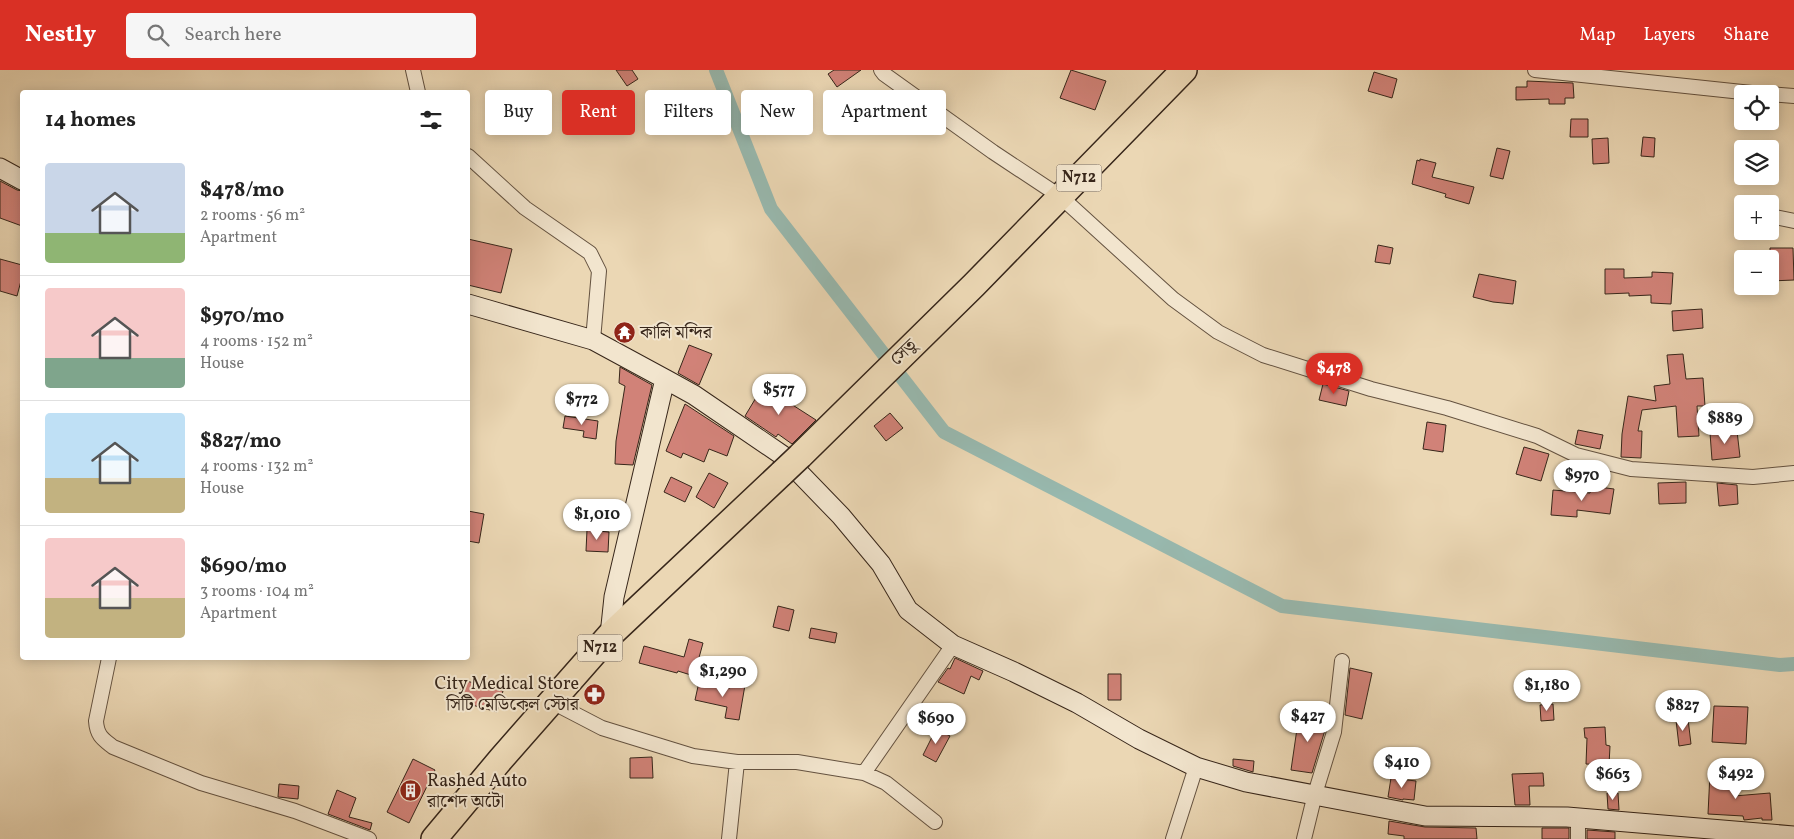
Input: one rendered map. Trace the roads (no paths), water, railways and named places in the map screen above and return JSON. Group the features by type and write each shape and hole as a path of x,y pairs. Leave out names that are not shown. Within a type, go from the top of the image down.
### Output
{"highway":[{"name":"N712","path":"1061,198 1184,70"},
{"name":"সেতু","path":"610,635 791,464 1061,198"},
{"name":"N712","path":"434,839 501,759 610,635"}],"street":[{"path":"414,70 418,90"},
{"path":"881,70 993,152 1061,198 1172,299 1218,332 1263,355 1371,389 1448,408 1537,436 1576,455 1631,469 1753,477 1794,473"},
{"path":"1535,70 1734,91"},
{"path":"1779,95 1794,96"},
{"path":"470,158 525,208 590,252 599,271 593,340"},
{"path":"0,168 20,179"},
{"path":"1779,218 1794,221"},
{"path":"470,305 593,340 694,395 782,455 841,516 881,564 908,610 953,645 1069,699 1138,739 1196,766 1246,782 1425,816 1578,818 1762,836 1794,836"},
{"path":"610,635 614,597 665,379"},
{"path":"864,773 953,645"},
{"path":"110,660 96,721 97,731 102,738 114,747 201,782 295,811 369,839"},
{"path":"1304,839 1315,794 1334,732 1342,661"},
{"path":"552,702 602,728 693,756 737,762 797,762 864,773 886,783 935,822"},
{"path":"729,839 737,762"},
{"path":"1173,839 1196,766"},
{"path":"1578,818 1578,839"}],"waterway":[{"path":"716,70 771,209 944,432 1282,606 1780,665 1794,664"}],"place":[{"name":"কালি মন্দির","path":"624,333"},
{"name":"City Medical Store সিটি মেডিকেল স্টোর","path":"595,694"},
{"name":"Rashed Auto রাশেদ অটো","path":"411,791"}]}
